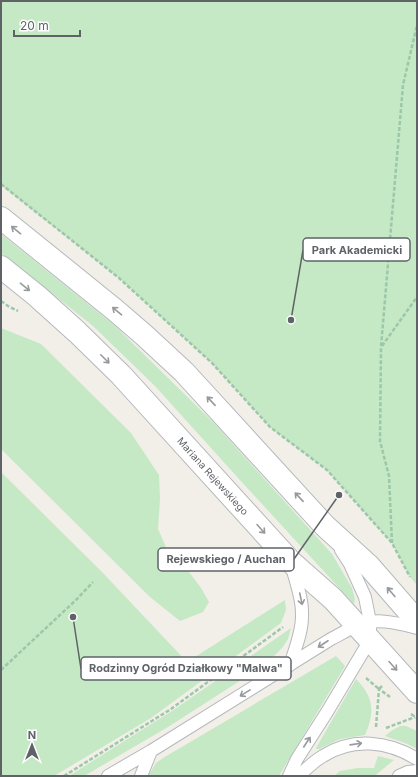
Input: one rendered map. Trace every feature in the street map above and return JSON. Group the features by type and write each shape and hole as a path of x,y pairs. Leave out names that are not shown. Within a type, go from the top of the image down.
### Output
{"street":[{"path":"1,218 150,340 194,383 325,526 369,566 417,621"},
{"name":"Mariana Rejewskiego","path":"1,267 37,296 121,375 291,562 365,629 417,692"}],"lane":[{"path":"289,776 296,759 330,706 365,629 365,597 350,564 325,526"},
{"path":"290,665 299,638 302,617 301,599 291,562"},
{"path":"108,776 151,751 331,639 365,629 382,622 417,628"},
{"path":"299,776 322,756 343,746 354,744 363,743 390,746 406,752 417,759"},
{"path":"141,776 151,751"},
{"path":"399,776 417,770"}],"path":[{"path":"392,543 389,476 380,442 381,346 403,85 417,25"},
{"path":"381,346 417,297"},
{"path":"1,670 76,600 93,582"},
{"path":"384,729 416,717"}],"green space":[{"path":"1,1 417,1 417,585 410,577 392,543 327,470 270,427 212,363 119,278 1,185"},
{"path":"1,234 114,325 214,423 332,554 352,588 355,599 354,604 155,386 93,326 1,253"},
{"path":"1,328 41,344 131,433 159,475 160,499 158,529 169,554 189,572 209,602 203,612 180,621 150,597 1,449"},
{"path":"1,472 102,572 187,662 285,600 286,610 281,623 151,718 54,776 1,776"},
{"path":"291,628 288,639 282,648 266,664 168,727 84,776 69,776 175,709"},
{"path":"336,656 345,666 279,776 148,776 156,763 163,758"},
{"path":"356,679 366,692 371,705 370,719 365,735 340,739 316,749 316,748"},
{"path":"400,726 406,726 417,731 417,749 385,736"},
{"path":"378,756 394,760 375,776 334,776 340,771 358,768 374,768"}],"place":[{"name":"Park Akademicki","path":"291,320"},
{"name":"Rejewskiego / Auchan","path":"339,495"},
{"name":"Rodzinny Ogród Działkowy \"Malwa\"","path":"73,617"}]}
